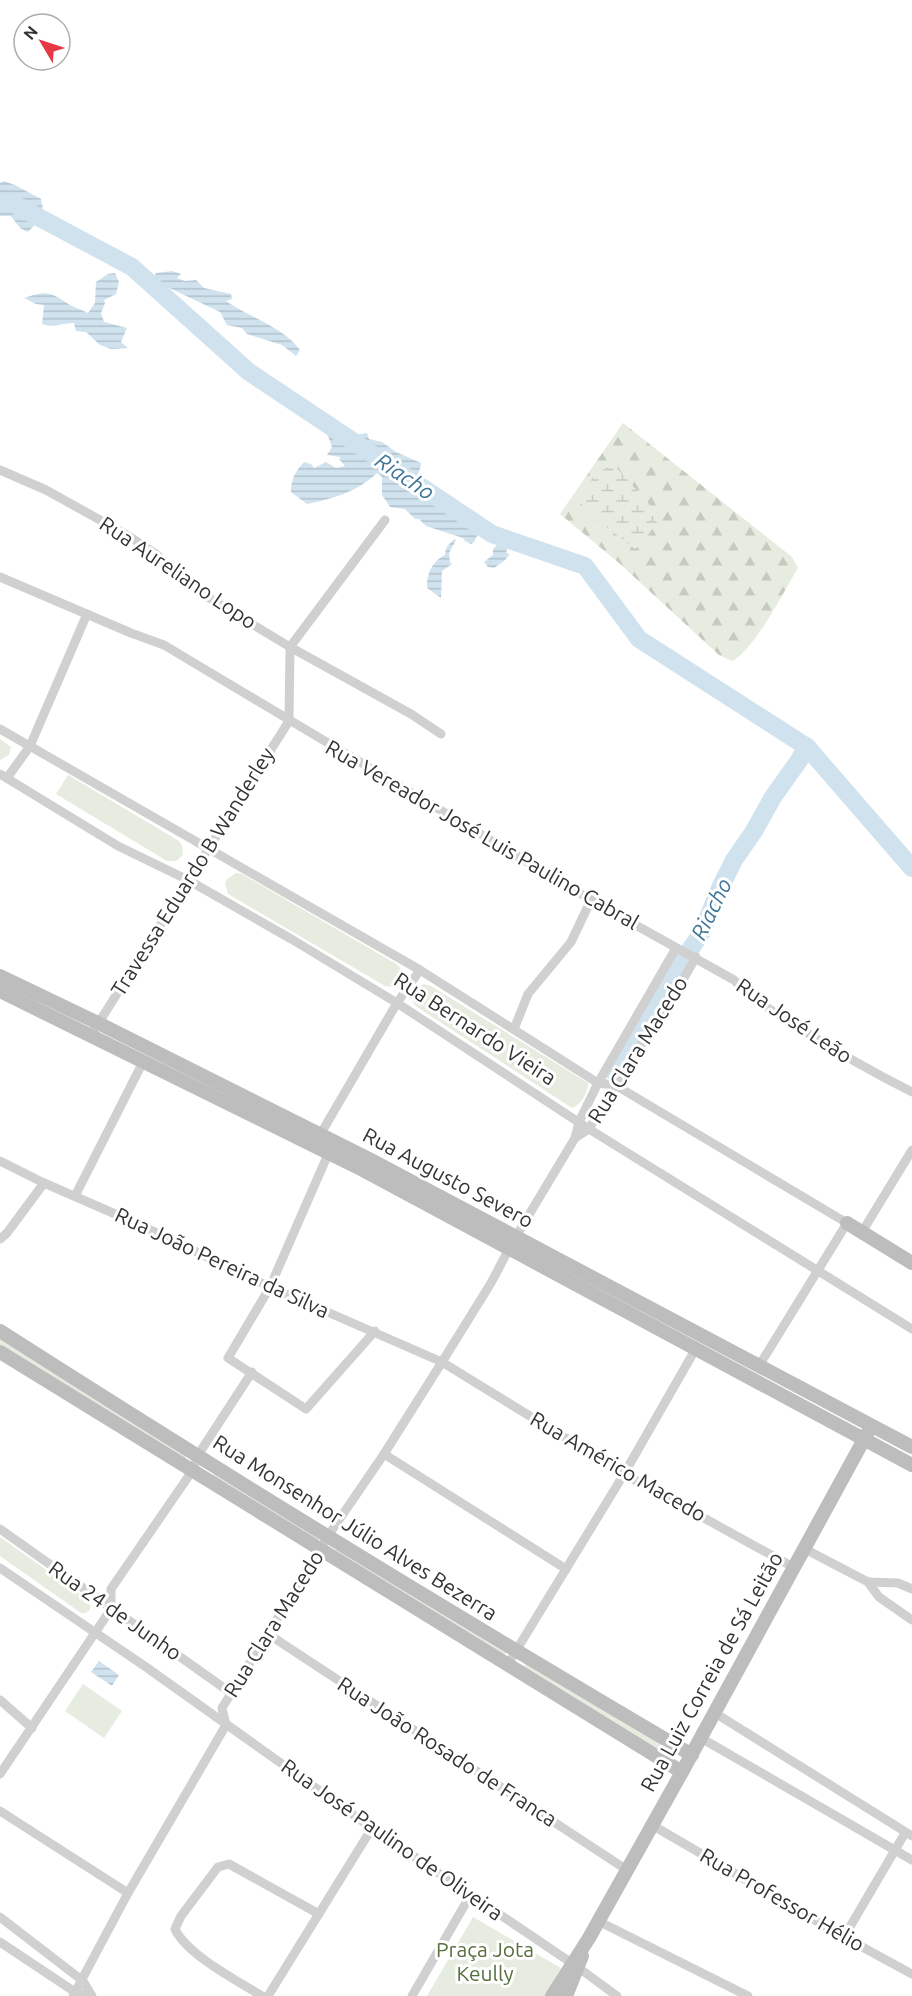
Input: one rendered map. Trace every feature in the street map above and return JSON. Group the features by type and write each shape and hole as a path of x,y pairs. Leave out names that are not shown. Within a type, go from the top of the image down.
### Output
{"main road":[{"name":"Rua Augusto Severo","path":"0,976 95,1029 144,1060 329,1152 366,1165"},
{"name":"Rua Augusto Severo","path":"0,991 95,1029 320,1135 366,1165 512,1242 759,1366 912,1448"},
{"name":"Rua Bernardo Vieira","path":"848,1223 912,1263"},
{"name":"Rua Augusto Severo","path":"512,1242 695,1350 912,1465"},
{"name":"Rua Monsenhor Júlio Alves Bezerra","path":"0,1331 516,1652 692,1755"},
{"name":"Rua Monsenhor Júlio Alves Bezerra","path":"0,1352 682,1772"},
{"name":"Rua Luiz Correia de Sá Leitão","path":"566,1996 575,1966 598,1921 692,1755 872,1425"},
{"name":"Rua Luiz Correia de Sá Leitão","path":"552,1996 575,1966"}],"street":[{"name":"Rua Aureliano Lopo","path":"0,470 46,490 127,535 156,554 179,576 206,596 290,647"},
{"path":"289,721 290,647 386,520"},
{"name":"Rua Vereador José Luis Paulino Cabral","path":"0,577 165,645 289,721 676,948"},
{"path":"30,746 87,614"},
{"path":"290,647 411,714 441,734"},
{"name":"Travessa Eduardo B Wanderley","path":"95,1029 289,721"},
{"name":"Rua Bernardo Vieira","path":"0,729 420,970 598,1083 615,1085 848,1223"},
{"name":"Rua Bernardo Vieira","path":"30,746 4,776 118,846 188,880 293,940 397,1004 589,1129 912,1329"},
{"path":"514,1029 528,994 571,942 591,900"},
{"name":"Rua José Leão","path":"676,948 734,980 748,995 841,1054 912,1092"},
{"name":"Rua Clara Macedo","path":"74,1994 128,1893 226,1725 222,1708 328,1536 444,1363 512,1242 575,1137 579,1122 598,1083 676,948"},
{"name":"Rua Clara Macedo","path":"575,1137 589,1129 696,957"},
{"path":"320,1135 397,1004 420,970"},
{"path":"75,1196 144,1060"},
{"path":"862,1232 912,1150"},
{"path":"329,1152 270,1287 228,1358 306,1408 375,1331"},
{"name":"Rua João Pereira da Silva","path":"0,1161 270,1287 444,1363"},
{"path":"0,1239 8,1233 44,1183"},
{"path":"759,1366 848,1223"},
{"path":"508,1664 624,1474 695,1350"},
{"name":"Rua Américo Macedo","path":"444,1363 624,1474 793,1567"},
{"path":"0,1774 111,1609 111,1589 193,1469 198,1455 252,1372"},
{"path":"384,1454 566,1569"},
{"name":"Rua 24 de Junho","path":"0,1529 231,1693"},
{"path":"803,1548 868,1582 898,1583 912,1589"},
{"name":"Rua 24 de Junho","path":"0,1568 146,1667 226,1725"},
{"path":"868,1582 879,1597 912,1620"},
{"name":"Rua João Rosado de Franca","path":"268,1634 627,1870"},
{"path":"0,1700 32,1728"},
{"path":"715,1713 909,1835 894,1850 844,1937"},
{"name":"Rua José Paulino de Oliveira","path":"226,1725 617,1996"},
{"path":"701,1738 912,1860"},
{"path":"0,1811 128,1893"},
{"name":"Rua Professor Hélio","path":"652,1825 912,1974"},
{"path":"268,1996 372,1828"},
{"path":"262,1996 198,1954 180,1937 175,1929 176,1924 218,1867 224,1864 229,1864 319,1914"},
{"path":"412,1996 471,1894"},
{"path":"0,1917 82,1981 90,1996"},
{"path":"598,1921 748,1996"},
{"path":"0,1942 74,1994 90,1996"},
{"path":"724,1996 730,1986"}],"green space":[{"path":"623,423 792,557 798,568 759,633 741,655 732,661 719,655 619,563 560,514"},
{"path":"615,466 649,504 657,522 641,545 635,549 583,509 580,499 597,473"},
{"path":"0,739 11,747 9,755 0,760"},
{"path":"68,775 179,841 183,855 176,861 167,861 56,794"},
{"path":"236,873 242,874 398,965 402,972 400,982 393,987 385,986 228,894 225,884 227,879"},
{"path":"424,984 431,986 588,1083 581,1101 572,1108 417,1007 413,1001 414,995"},
{"path":"0,1337 187,1456 184,1458 0,1346"},
{"path":"215,1473 320,1537 316,1540 213,1477"},
{"path":"0,1537 90,1601 90,1610 81,1613 0,1556"},
{"path":"337,1547 507,1652 503,1657 334,1552"},
{"path":"528,1662 669,1750 669,1753 665,1756 522,1668"},
{"path":"83,1684 122,1711 104,1738 65,1711"},
{"name":"Praça Jota Keully","path":"473,1917 561,1968 545,1996 427,1996"}],"water":[{"path":"4,181 41,199 44,215 28,232 20,228 11,216 0,216 0,183"},
{"path":"172,271 181,274 177,278 185,281 196,280 204,288 231,294 232,299 226,301 275,328 300,350 296,356 282,345 247,334 242,328 227,325 220,312 153,278 156,273"},
{"path":"115,273 119,282 116,294 104,300 101,313 104,322 127,328 121,342 128,348 111,349 100,345 86,332 76,331 74,323 42,324 44,305 24,298 44,293 58,297 88,313 95,303 96,282 108,274"},
{"path":"330,428 350,445 355,435 367,433 369,439 382,442 396,452 421,463 411,485 410,493 426,497 433,488 439,489 437,503 443,505 449,500 461,505 466,525 478,534 474,542 471,544 463,538 426,526 405,509 390,507 382,495 382,477 377,473 354,489 335,497 307,504 291,492 294,476 304,462 311,464 314,468 326,462 336,468 345,466 339,459 341,457 327,455 332,447 326,431"},
{"path":"502,533 511,538 506,553 510,554 494,568 488,567 484,562 493,555 493,549 499,543"},
{"path":"454,539 456,540 449,553 452,564 442,571 441,598 427,588 428,578 433,565 445,555 446,548"},
{"path":"99,1661 119,1675 112,1686 91,1672"}],"waterway":[{"name":"Riacho","path":"0,202 12,203 132,267 249,372 492,534 585,566 639,639 807,747 912,868"},
{"name":"Riacho","path":"614,1072 702,932 734,860 773,797 800,759 806,746"}]}
